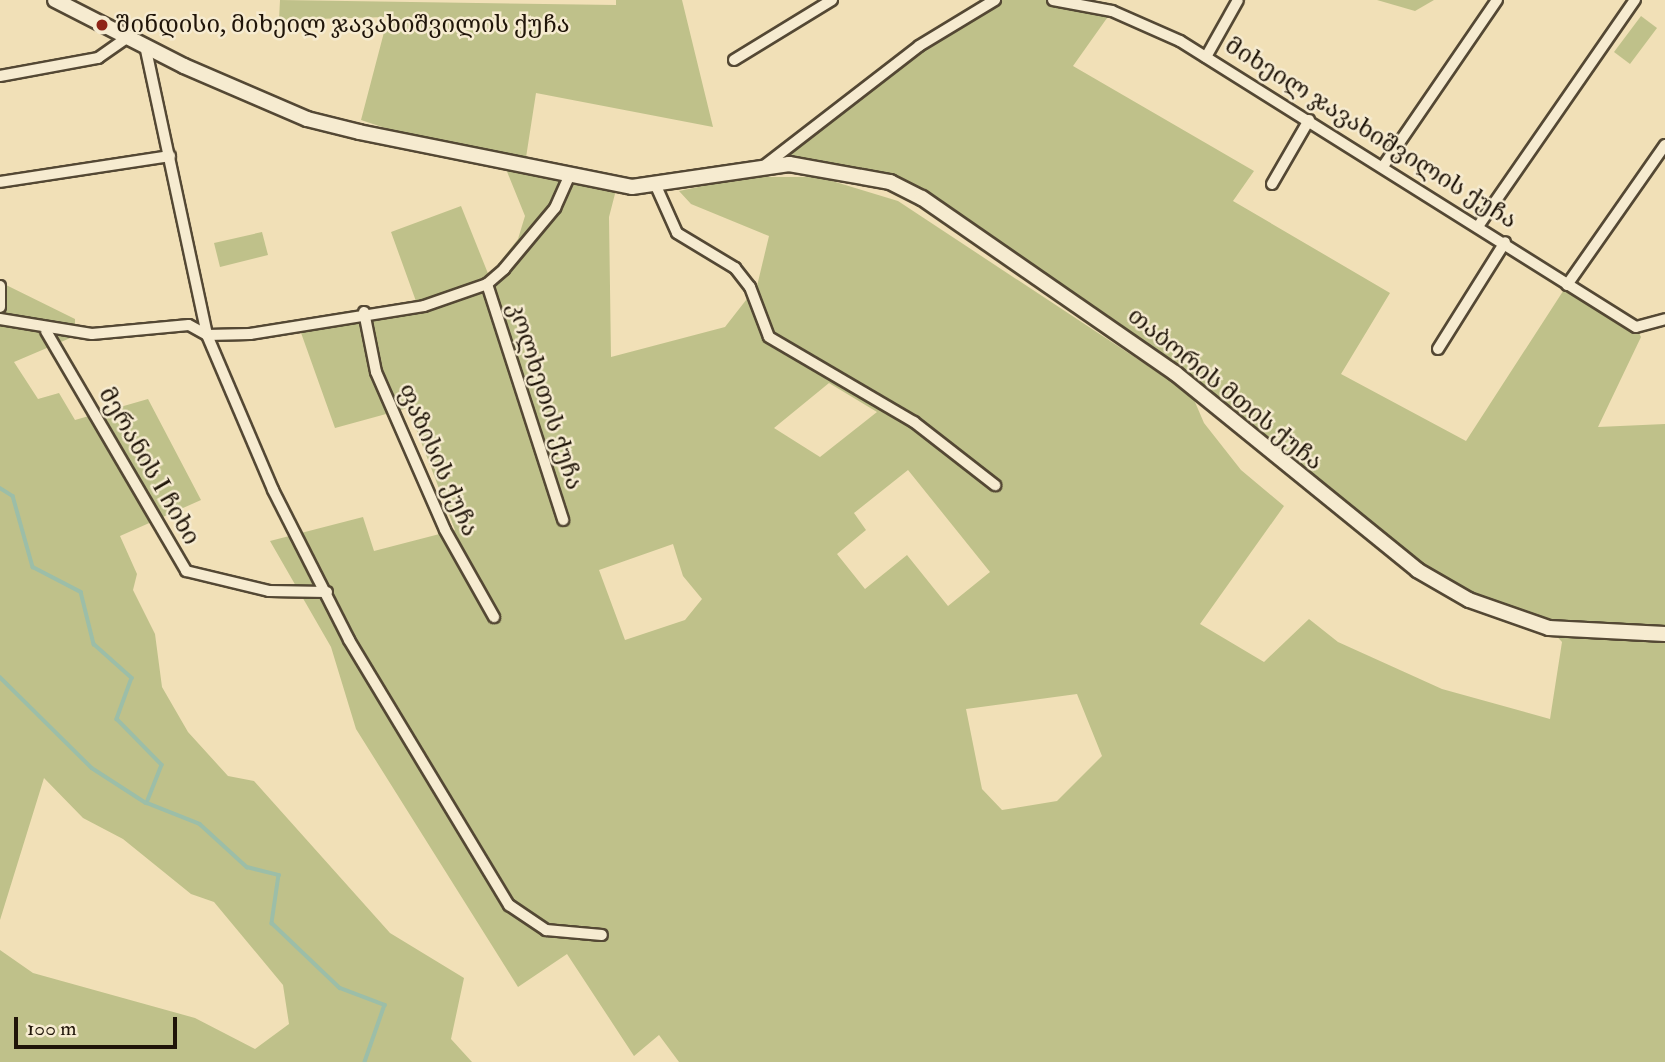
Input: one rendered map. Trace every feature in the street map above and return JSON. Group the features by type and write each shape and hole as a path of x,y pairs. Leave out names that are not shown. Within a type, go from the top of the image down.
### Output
{"main road":[{"path":"55,0 124,40 307,119 570,174 656,186 761,168"},
{"name":"თაბორის მთის ქუჩა","path":"761,168 789,164 861,173 922,198 1175,373 1344,516 1469,600 1549,628 1665,634"}],"street":[{"path":"734,60 832,0"},
{"path":"761,168 919,46 995,0"},
{"name":"მიხეილ ჯავახიშვილის ქუჩა","path":"1053,0 1112,11 1206,57 1384,165 1636,327 1653,327 1665,319"},
{"path":"1206,57 1238,0"},
{"path":"1384,165 1497,0"},
{"path":"1479,225 1635,0"},
{"path":"0,76 98,58 124,40"},
{"path":"146,50 207,335 317,576 509,905 546,930 602,935"},
{"path":"1272,184 1309,120"},
{"path":"1567,285 1665,145"},
{"path":"0,182 170,156"},
{"path":"0,320 46,331 92,334 189,325 207,335 250,334 364,312 424,306 487,284 555,208 570,174"},
{"path":"656,186 677,233 735,268 750,286 769,337 914,422 995,485"},
{"path":"1438,349 1504,242"},
{"name":"კოლხეთის ქუჩა","path":"487,284 562,520"},
{"path":"0,286 0,307"},
{"name":"ფაზისის ქუჩა","path":"364,312 376,372 445,530 494,617"},
{"name":"მერანის I ჩიხი","path":"46,331 186,571 269,591 327,592"}],"green space":[{"path":"280,0 616,5 616,0 682,0 713,127 536,93 525,164 439,146 361,120 388,17 279,20"},
{"path":"995,0 1053,0 1112,11 1073,66 1254,171 1233,201 1390,293 1341,374 1466,441 1567,285 1636,327 1641,337 1598,427 1665,424 1665,1062 679,1062 659,1035 634,1056 567,954 518,987 356,729 331,647 270,541 363,517 374,551 455,530 408,408 335,428 300,330 417,304 391,232 461,206 489,276 518,239 525,216 506,169 616,190 609,217 611,357 725,327 757,286 769,236 691,204 679,191 747,177 819,177 898,201 1192,395 1204,423 1241,470 1284,506 1200,624 1264,662 1309,619 1338,642 1442,689 1550,719 1562,642 1549,628 1417,570 1225,413 954,220 861,173 761,168 919,46","holes":["829,383 877,412 820,457 774,428","908,470 990,572 948,606 907,555 865,589 837,554 866,530 854,513","673,544 683,576 702,599 685,620 625,640 599,570","1077,694 1102,756 1057,801 1002,810 982,789 966,709"]},
{"path":"1377,0 1434,0 1415,11"},
{"path":"1641,16 1657,28 1630,64 1614,52"},
{"path":"262,232 268,255 220,267 214,243"},
{"path":"0,282 75,319 75,336 14,362 38,399 59,393 75,420 148,399 201,500 120,536 137,574 133,590 155,634 162,687 188,732 228,776 254,781 390,933 464,978 451,1039 472,1062 0,1062 0,950 33,973 195,1018 255,1049 289,1024 283,985 214,902 191,894 123,839 83,818 44,778 0,920"}],"waterway":[{"path":"0,488 13,496 33,567 81,592 94,644 132,678 117,719 162,765 147,803 200,824 247,867 279,875 272,923 340,988 385,1005 365,1062"},
{"path":"0,677 92,768 146,803"}],"place":[{"name":"შინდისი, მიხეილ ჯავახიშვილის ქუჩა","path":"102,25"}]}
